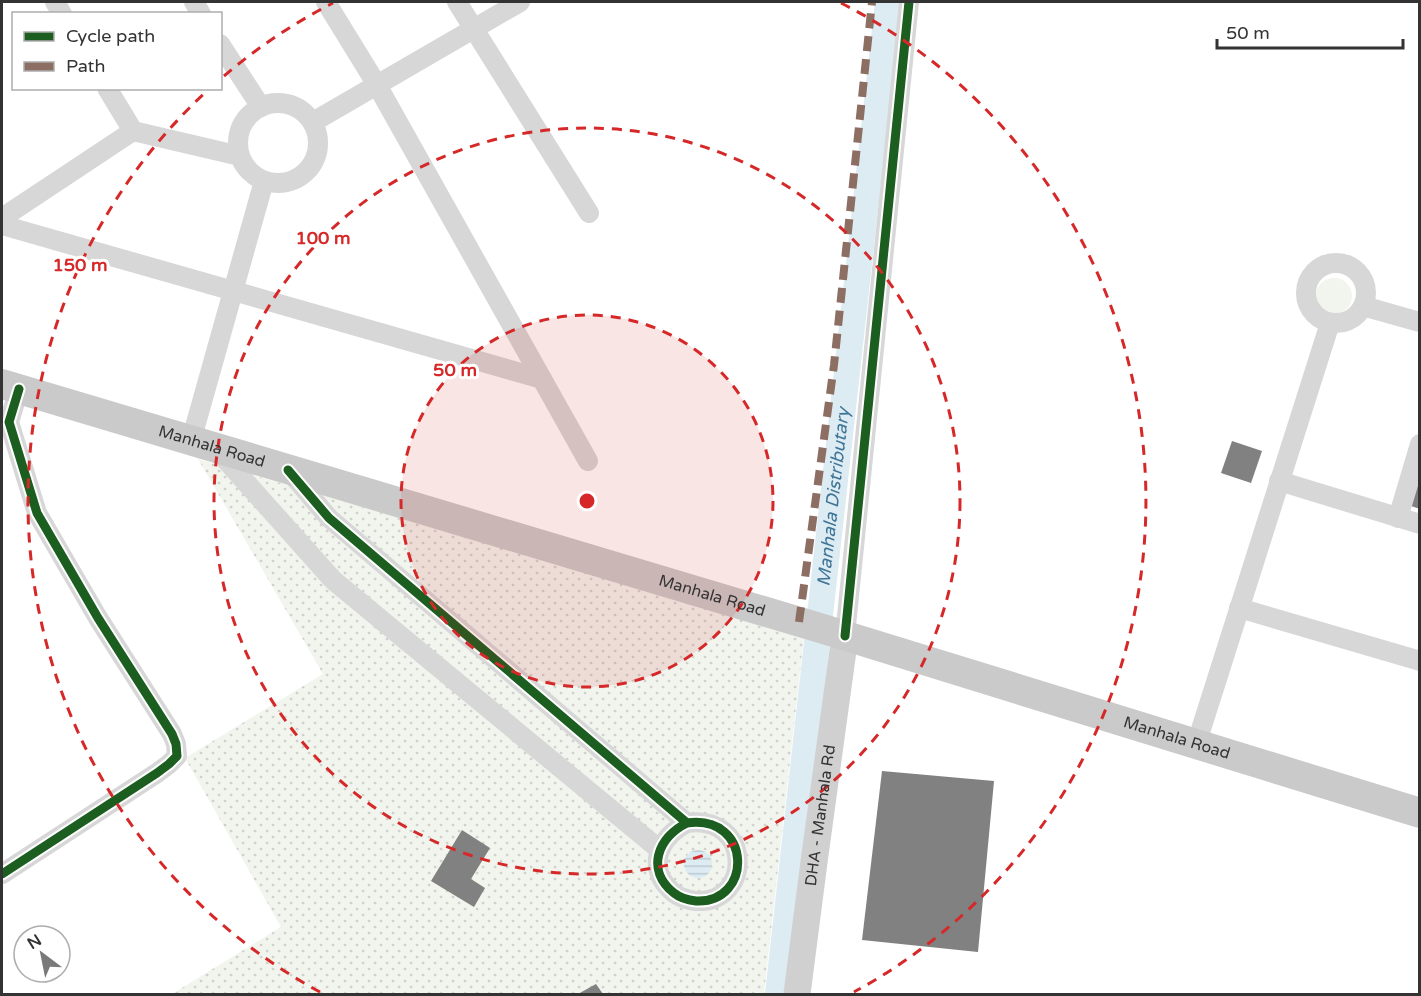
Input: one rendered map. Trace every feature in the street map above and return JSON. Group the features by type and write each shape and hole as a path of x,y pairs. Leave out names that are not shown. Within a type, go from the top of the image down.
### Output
{"main road":[{"name":"Manhala Road","path":"10,386 845,636 1419,813"},
{"name":"DHA - Manhala Rd","path":"797,994 845,636"}],"street":[{"path":"326,2 377,85 588,460"},
{"path":"457,2 589,213"},
{"path":"313,122 520,2"},
{"path":"845,636 909,2"},
{"path":"222,47 261,107"},
{"path":"108,90 133,131 240,156"},
{"path":"272,103 295,106 313,122 318,134 316,158 300,177 288,182 264,181 245,166 240,156 239,133 251,113 261,107 272,103"},
{"path":"2,218 133,131"},
{"path":"264,181 233,291 203,445 333,580 660,850"},
{"path":"2,225 542,379"},
{"path":"1337,263 1355,269 1362,277 1365,286 1366,296 1363,306 1349,320 1340,323 1321,319 1313,313 1308,304 1306,294 1311,275 1327,264 1337,263"},
{"path":"1363,306 1419,322"},
{"path":"1196,745 1330,322"},
{"path":"2,874 157,773 177,756 172,734 98,618 38,513 9,422 10,386"},
{"path":"1398,518 1419,444"},
{"path":"288,470 329,518 687,823"},
{"path":"1279,482 1419,524"},
{"path":"1239,608 1419,661"},
{"path":"700,821 724,830 738,853 738,866 727,890 703,901 689,901 677,896 667,887 660,875 658,862 660,850 666,838 675,829 687,823 700,821"}],"shaded area":[{"path":"1334,278 1347,283 1352,296 1347,309 1334,314 1321,309 1316,296 1321,283"},
{"path":"198,459 804,636 764,994 172,994 281,927 185,758 323,674"},
{"path":"698,850 708,854 712,864 708,874 698,878 688,874 684,864 688,854"}],"building":[{"path":"1232,441 1262,451 1251,483 1221,473"},
{"path":"1420,478 1420,509 1411,506"},
{"path":"882,771 994,781 978,952 862,940"},
{"path":"462,830 490,848 471,879 485,888 474,907 431,881"},
{"path":"596,984 603,994 578,994"}],"waterway":[{"name":"Manhala Distributary","path":"778,994 888,2"}],"marked path":[{"path":"799,622 834,365 872,2"}],"cycle path":[{"path":"845,636 909,2"},
{"path":"2,874 157,773 177,756 172,734 98,618 37,513 9,422 19,389"},
{"path":"288,470 329,518 687,823 709,824 724,832 734,845 738,860 736,875 728,889 715,898 696,901 681,897 665,884 660,874 658,864 662,845 677,829 687,823"}]}
